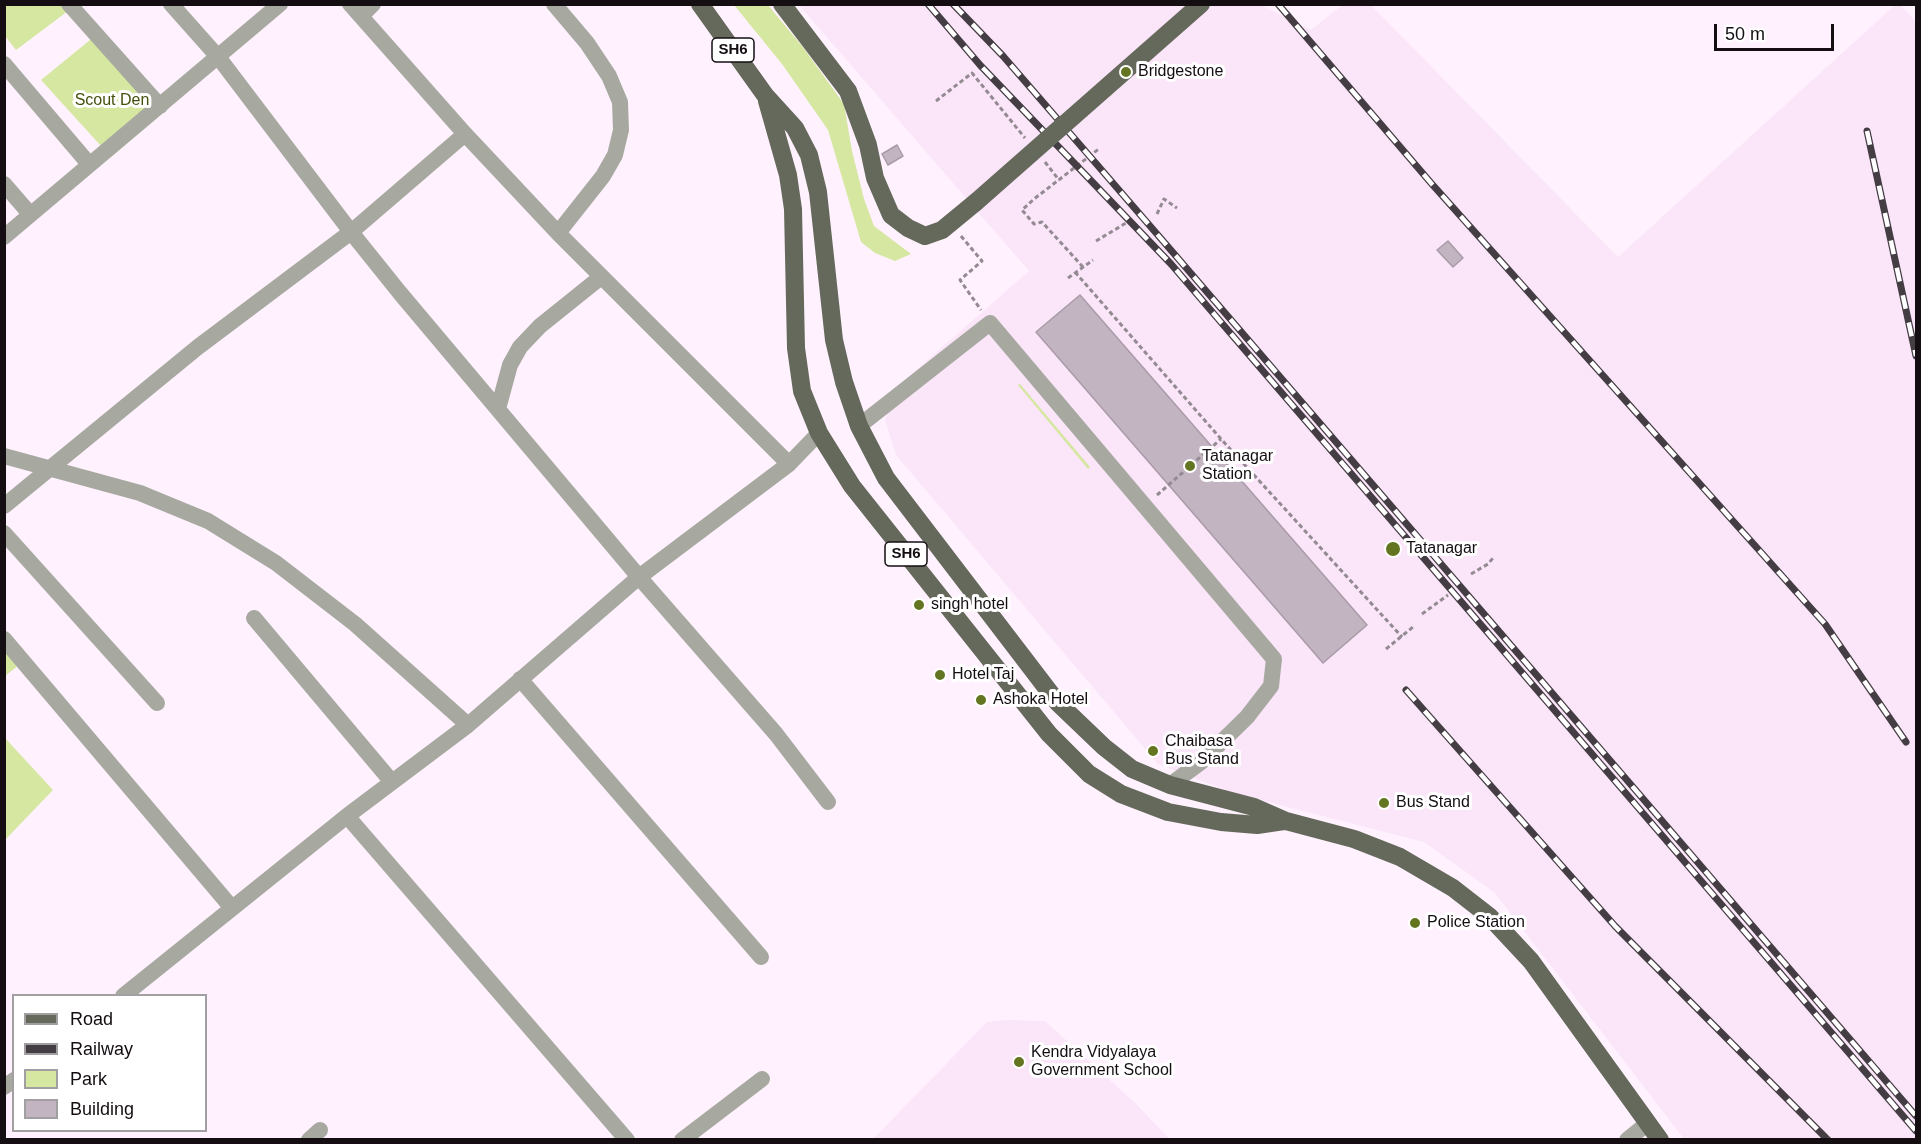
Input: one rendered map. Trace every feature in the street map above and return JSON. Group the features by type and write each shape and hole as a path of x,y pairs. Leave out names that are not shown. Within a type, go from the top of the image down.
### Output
{"main road":[{"name":"SH6","path":"700,4 765,95 795,128 809,155 818,192 834,340 844,382 859,426 886,478 1058,703 1104,747 1132,769 1170,785 1254,807 1286,821 1354,839 1400,857 1453,888 1489,916 1531,961 1660,1140"},
{"path":"782,4 848,91 868,145 875,178 891,215 908,228 925,236 942,230 1201,4"},
{"name":"SH6","path":"765,95 788,175 793,209 796,348 802,391 819,433 852,486 1049,734 1089,774 1121,794 1168,812 1221,822 1257,825 1286,821"}],"street":[{"path":"69,4 160,106"},
{"path":"171,4 219,58 351,232 639,577 776,734 828,802"},
{"path":"4,237 219,58 280,4"},
{"path":"373,4 355,10 465,134 558,233 789,464"},
{"path":"554,4 587,43 609,76 620,102 621,130 615,155 603,176 558,233"},
{"path":"4,64 89,165"},
{"path":"4,506 198,347 351,232 465,134"},
{"path":"4,184 30,214"},
{"path":"498,409 510,365 520,347 540,326 601,277"},
{"path":"859,426 990,323 1274,660 1271,686 1247,717 1201,762 1170,785"},
{"path":"125,994 347,816 468,725 639,577 789,464 819,433"},
{"path":"4,456 140,493 208,521 266,557 355,624 468,725"},
{"path":"4,532 157,703"},
{"path":"254,618 392,782"},
{"path":"4,639 232,908"},
{"path":"520,679 761,957"},
{"path":"347,816 627,1140"},
{"path":"682,1140 762,1079"},
{"path":"1627,1140 1648,1123"}],"path":[{"path":"936,101 972,73 1030,144"},
{"path":"1083,267 1042,222 1034,224 1022,210 1100,148"},
{"path":"1045,162 1059,180"},
{"path":"1157,214 1164,199 1177,208"},
{"path":"950,223 982,261 960,280 990,323"},
{"path":"1096,241 1126,223"},
{"path":"1068,279 1093,261"},
{"path":"1075,273 1221,439 1401,637"},
{"path":"1144,506 1221,439"},
{"path":"1471,574 1488,564 1493,558"},
{"path":"1422,614 1448,595"},
{"path":"1386,649 1413,627"}],"shaded area":[{"path":"799,5 1261,5 1311,30 1342,5 1371,5 1618,257 1895,5 1901,5 1916,22 1916,1139 1684,1139 1494,892 1424,842 1233,793 1158,764 896,455 885,420 898,386 1029,271"},
{"name":"Kendra Vidyalaya Government School","path":"1045,1021 1133,1101 1170,1139 873,1139 987,1022"}],"green space":[{"path":"5,5 63,5 68,11 16,50 5,36"},
{"path":"734,5 768,5 802,46 844,104 852,151 864,199 874,226 911,254 895,261 875,253 861,242 828,130 782,64"},
{"name":"Scout Den","path":"101,31 169,108 111,157 41,80"},
{"path":"1020,384 1090,467 1088,469 1018,385"},
{"path":"4,646 20,664 5,676 4,676"},
{"path":"5,738 53,790 5,840"}],"building":[{"path":"897,145 903,156 888,165 882,154"},
{"path":"1448,241 1463,258 1453,267 1437,250"},
{"name":"Tatanagar Station","path":"1080,295 1367,625 1323,663 1036,332"}],"railway":[{"path":"928,4 980,65 1171,264 1916,1131"},
{"path":"953,4 1003,56 1916,1116"},
{"path":"1278,4 1431,183 1825,624 1906,742"},
{"path":"1867,131 1916,356"},
{"path":"1406,690 1615,926 1828,1140"}],"place":[{"name":"Bridgestone","path":"1126,72"},
{"name":"Tatanagar Station","path":"1190,466"},
{"name":"Tatanagar","path":"1393,549"},
{"name":"singh hotel","path":"919,605"},
{"name":"Hotel Taj","path":"940,675"},
{"name":"Ashoka Hotel","path":"981,700"},
{"name":"Chaibasa Bus Stand","path":"1153,751"},
{"name":"Bus Stand","path":"1384,803"},
{"name":"Police Station","path":"1415,923"},
{"name":"Kendra Vidyalaya Government School","path":"1019,1062"}]}
